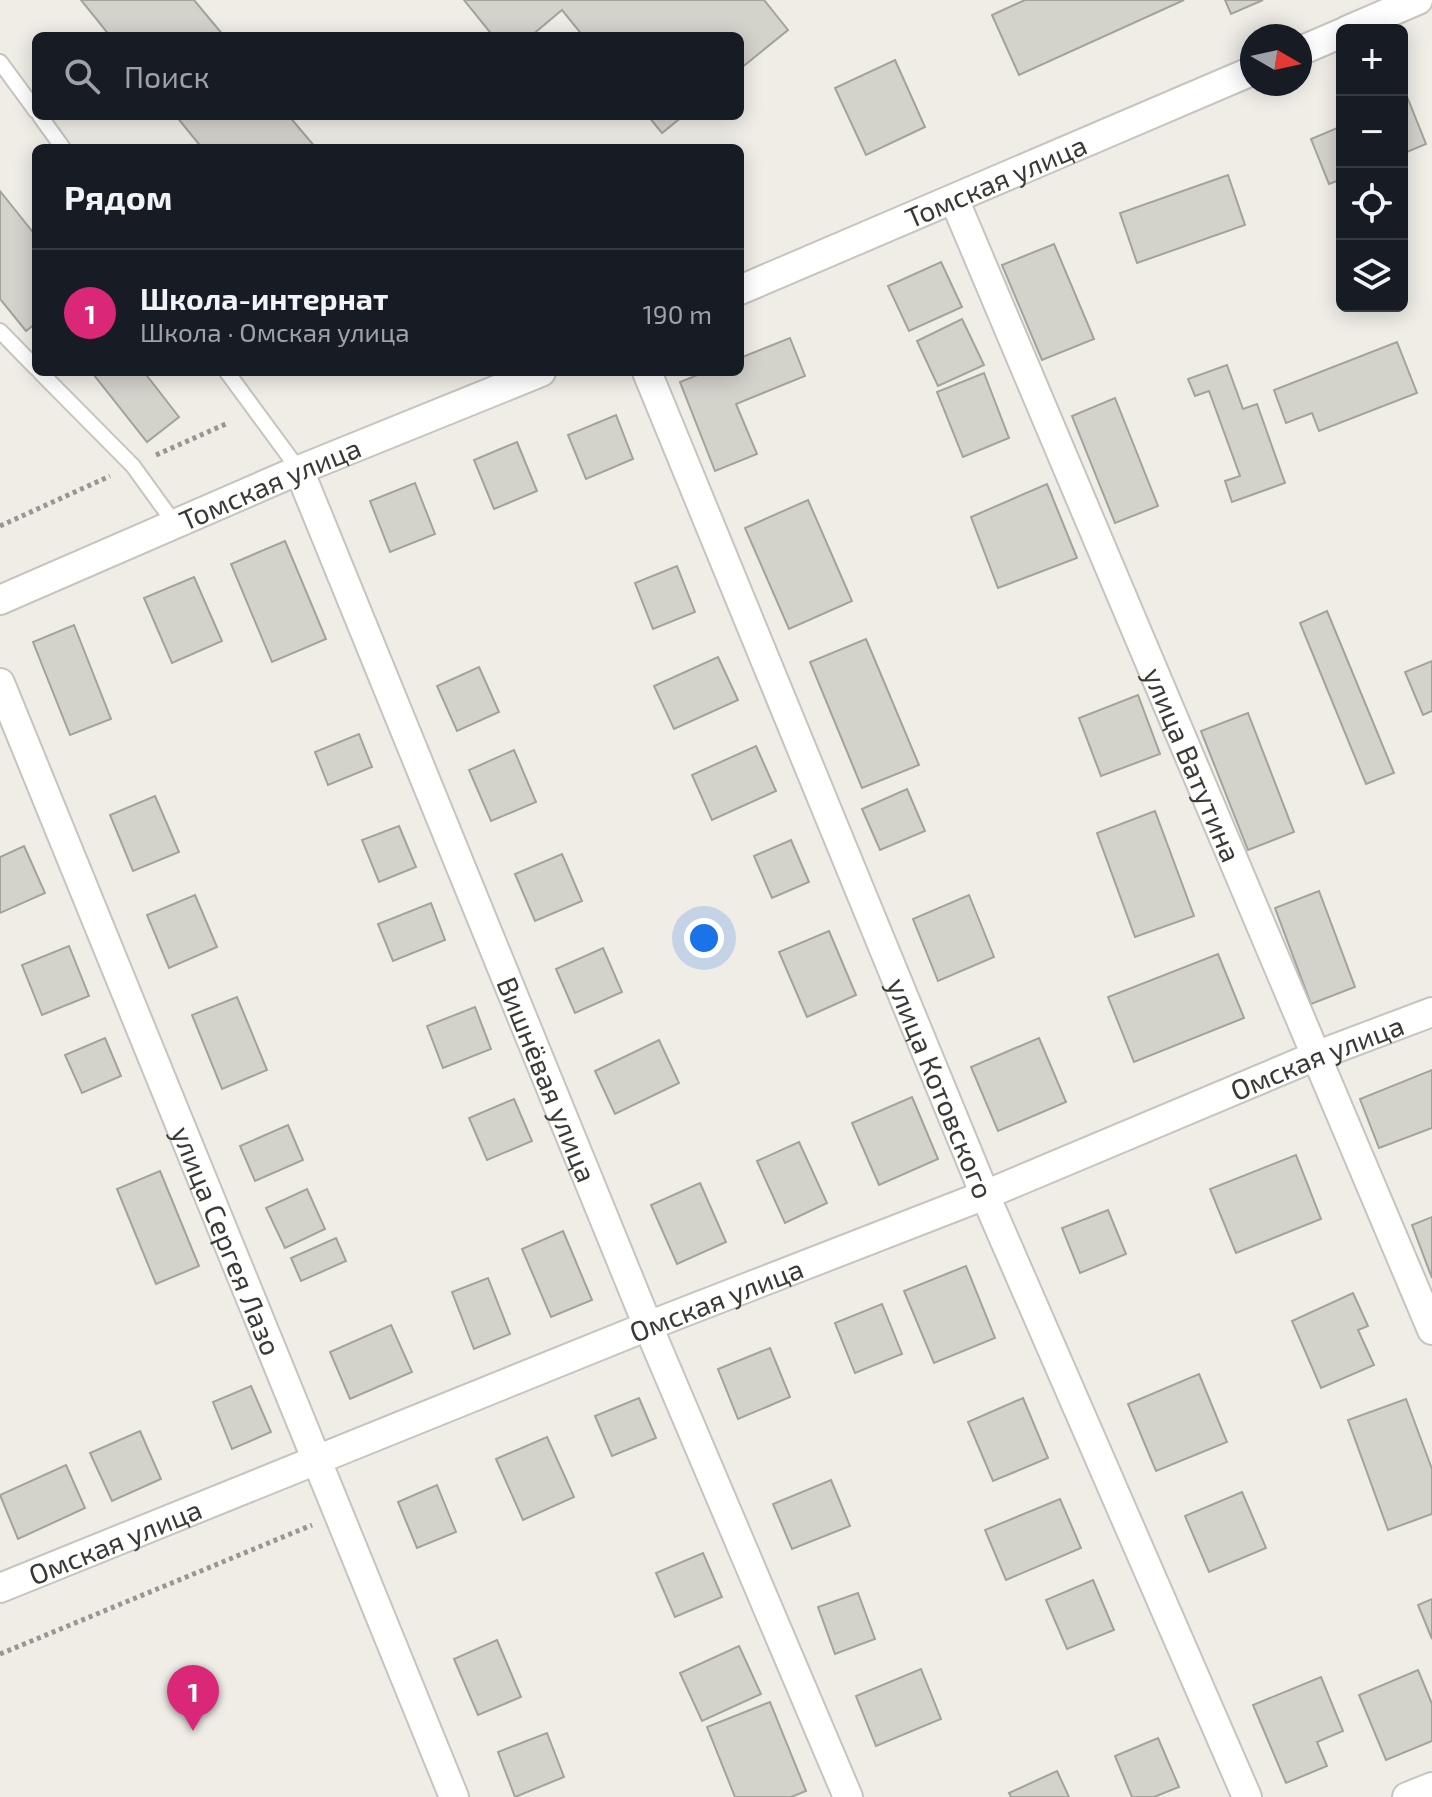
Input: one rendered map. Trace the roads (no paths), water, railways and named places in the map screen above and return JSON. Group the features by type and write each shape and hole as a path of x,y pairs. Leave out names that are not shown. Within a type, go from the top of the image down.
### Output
{"street":[{"path":"1362,24 1418,0"},
{"path":"1426,0 1432,13"},
{"path":"1312,46 1336,36"},
{"name":"Томская улица","path":"744,288 1240,76"},
{"name":"улица Ватутина","path":"954,199 1432,1330"},
{"name":"Томская улица","path":"0,600 299,470 531,376"},
{"name":"улица Котовского","path":"649,376 985,1195 1247,1797"},
{"name":"Вишнёвая улица","path":"299,470 648,1326 848,1797"},
{"name":"улица Сергея Лазо","path":"0,683 454,1797"},
{"name":"Омская улица","path":"3,1578 317,1461 648,1326 985,1195 1318,1055 1432,1012"},
{"path":"1407,1797 1432,1787"}],"lane":[{"path":"0,62 32,106"},
{"path":"43,120 60,144"},
{"path":"0,331 32,364"},
{"path":"44,376 133,466 175,524"},
{"name":"Вишнёвая улица","path":"230,376 299,470"}],"place":[{"name":"Школа-интернат","path":"193,1731"}]}
